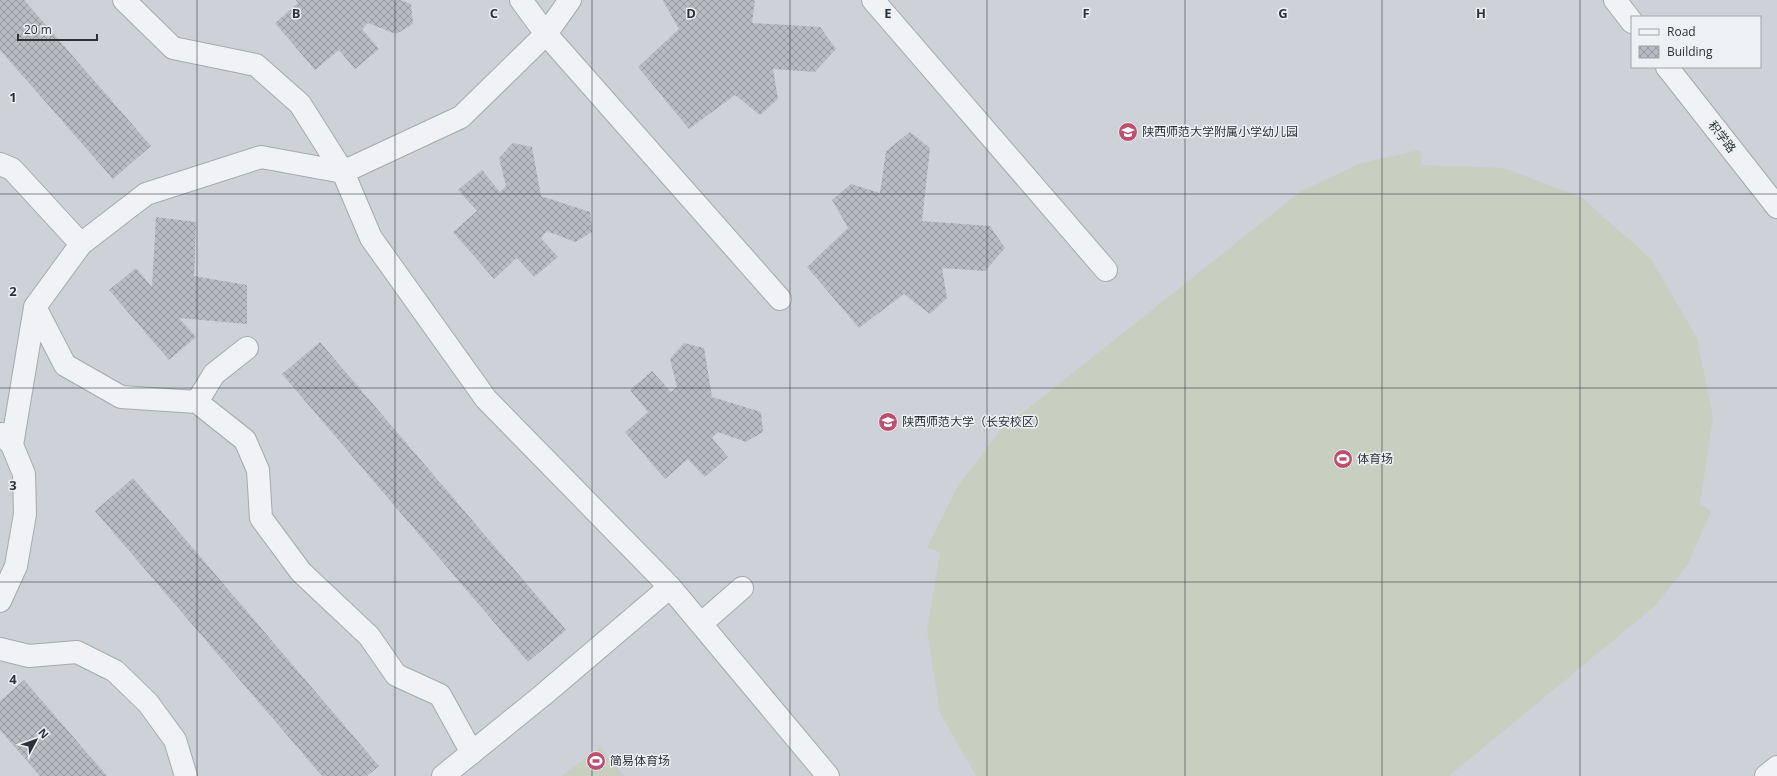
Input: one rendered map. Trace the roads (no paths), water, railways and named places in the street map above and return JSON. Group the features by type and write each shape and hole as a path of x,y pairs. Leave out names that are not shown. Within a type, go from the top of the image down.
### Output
{"street":[{"path":"124,0 173,48 256,65 300,104 344,172 371,238 486,399 670,586 828,776"},
{"path":"521,0 546,34 780,299"},
{"path":"0,601 16,566 25,514 24,474 6,438 34,307 81,244 146,194 260,157 344,172 462,117 546,34 570,0"},
{"path":"873,0 1106,270"},
{"path":"1615,0 1631,21"},
{"name":"积学路","path":"1668,68 1777,207"},
{"path":"0,164 12,169 81,244"},
{"path":"34,307 65,365 121,397 197,402 244,440 258,470 261,518 301,572 369,636 396,675 440,695 472,753"},
{"path":"197,402 214,374 247,348"},
{"path":"443,776 543,695 670,586"},
{"path":"702,623 742,588"},
{"path":"0,649 28,656 77,652 115,671 148,703 175,740 186,776"},
{"path":"1766,776 1777,767"}],"place":[{"name":"陕西师范大学附属小学幼儿园","path":"1128,132"},
{"name":"陕西师范大学（长安校区）","path":"888,422"},
{"name":"体育场","path":"1343,459"},
{"name":"简易体育场","path":"596,761"}]}
